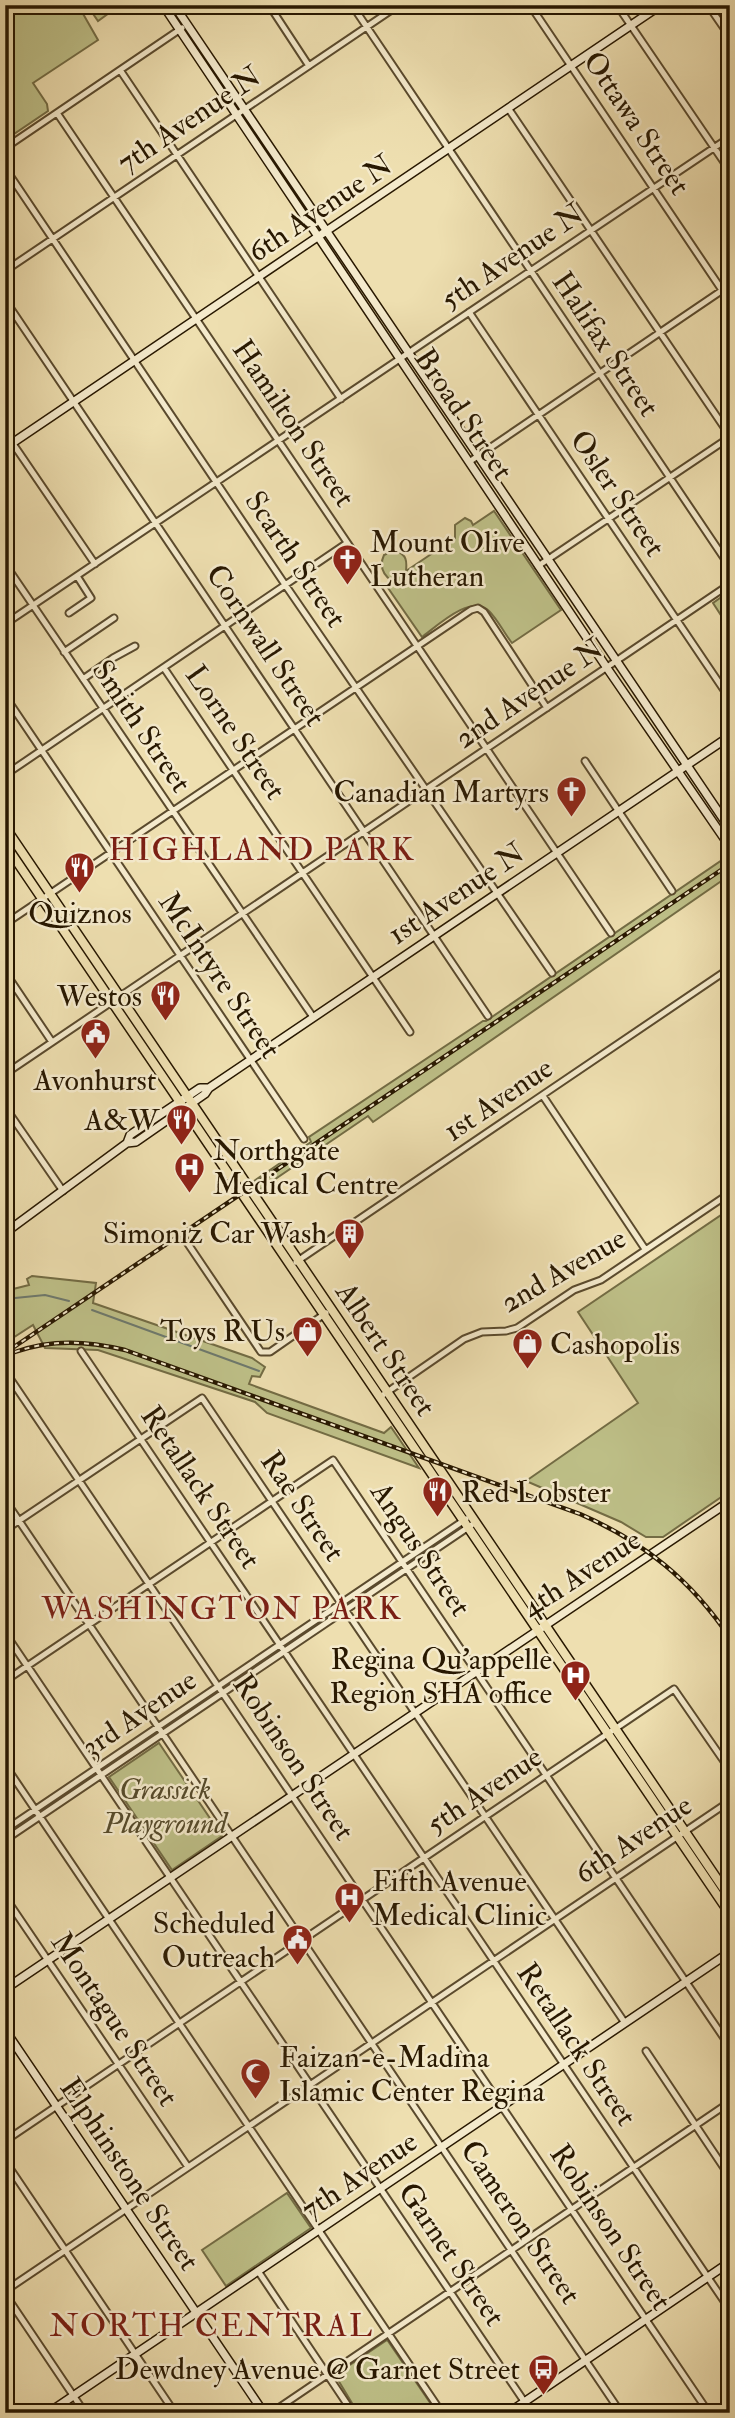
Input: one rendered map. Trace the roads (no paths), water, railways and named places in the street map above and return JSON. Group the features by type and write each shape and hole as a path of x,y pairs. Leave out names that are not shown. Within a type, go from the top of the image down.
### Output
{"main road":[{"name":"Albert Street","path":"5,827 51,894 116,999"},
{"name":"Albert Street","path":"5,844 116,999 470,1521 681,1834 730,1914"},
{"name":"Albert Street","path":"681,1834 730,1898"}],"street":[{"name":"Broad Street","path":"163,5 538,566 730,847"},
{"name":"Broad Street","path":"174,5 730,829"},
{"path":"269,5 309,66"},
{"name":"Halifax Street","path":"352,5 730,567"},
{"name":"7th Avenue N","path":"5,271 399,5"},
{"name":"Ottawa Street","path":"530,5 730,302"},
{"path":"617,5 730,171"},
{"name":"6th Avenue N","path":"5,448 661,5"},
{"path":"708,5 730,37"},
{"path":"5,148 187,25"},
{"path":"120,70 257,278 341,399"},
{"path":"508,108 730,436 538,566"},
{"name":"Hamilton Street","path":"57,113 611,933"},
{"name":"5th Avenue N","path":"5,624 730,137"},
{"name":"Scarth Street","path":"5,168 286,586 552,973"},
{"path":"469,462 730,285"},
{"name":"Cornwall Street","path":"5,300 488,1016"},
{"name":"Osler Street","path":"469,313 730,699"},
{"path":"5,432 95,564"},
{"path":"5,775 347,543"},
{"name":"Smith Street","path":"5,564 313,1017"},
{"path":"69,613 91,598 77,576"},
{"name":"2nd Avenue N","path":"5,1074 730,584"},
{"path":"5,924 471,610 478,608 484,612 547,708"},
{"path":"64,652 114,618"},
{"path":"83,679 113,657 135,646"},
{"name":"Lorne Street","path":"164,668 410,1031"},
{"name":"McIntyre Street","path":"5,696 304,1139"},
{"name":"1st Avenue N","path":"5,1233 127,1143 131,1135 186,1102 205,1094 209,1088 313,1017 730,736"},
{"path":"585,761 672,891"},
{"name":"1st Avenue","path":"295,1263 730,968"},
{"path":"5,972 52,1042"},
{"path":"543,1096 645,1249"},
{"path":"5,1107 63,1191"},
{"name":"2nd Avenue","path":"383,1394 464,1339 482,1332 517,1328 574,1290 601,1280 730,1193"},
{"path":"184,1238 261,1352 270,1352 328,1312"},
{"name":"Retallack Street","path":"80,1351 730,2310"},
{"name":"Robinson Street","path":"5,1371 709,2413"},
{"name":"Rae Street","path":"142,1439 202,1398 625,2023"},
{"path":"5,1530 142,1439"},
{"name":"Angus Street","path":"272,1501 333,1460 730,2047"},
{"name":"Cameron Street","path":"5,1500 621,2413"},
{"path":"5,1681 272,1501"},
{"name":"4th Avenue","path":"5,1989 730,1501"},
{"name":"3rd Avenue","path":"5,1830 402,1562 470,1521"},
{"name":"3rd Avenue","path":"5,1840 407,1569 470,1521"},
{"name":"Garnet Street","path":"5,1633 532,2413"},
{"name":"5th Avenue","path":"5,2141 674,1689 730,1770"},
{"path":"5,1765 442,2413"},
{"name":"6th Avenue","path":"5,2292 730,1801"},
{"name":"Montague Street","path":"5,1897 188,2167"},
{"name":"7th Avenue","path":"48,2413 730,1952"},
{"name":"Elphinstone Street","path":"5,2030 264,2413"},
{"path":"646,2051 730,2177"},
{"path":"271,2413 730,2102"},
{"path":"5,2161 175,2413"},
{"path":"508,2413 730,2262"},
{"path":"258,2271 353,2413"},
{"path":"5,2292 85,2413"}],"waterway":[{"path":"5,1299 45,1295 69,1301"},
{"path":"92,1310 259,1371"}],"railway":[{"path":"5,1353 730,864"},
{"path":"15,1352 56,1343 97,1345 125,1350 580,1514 625,1537 664,1565 699,1598 730,1638"}],"place":[{"name":"Mount Olive Lutheran","path":"347,586"},
{"name":"Canadian Martyrs","path":"572,819"},
{"name":"Quiznos","path":"80,894"},
{"name":"Westos","path":"165,1023"},
{"name":"Avonhurst","path":"95,1061"},
{"name":"A&W","path":"182,1147"},
{"name":"Northgate Medical Centre","path":"190,1194"},
{"name":"Simoniz Car Wash","path":"350,1260"},
{"name":"Toys R Us","path":"308,1358"},
{"name":"Cashopolis","path":"527,1371"},
{"name":"Red Lobster","path":"438,1519"},
{"name":"Regina Qu'appelle Region SHA office","path":"575,1703"},
{"name":"Fifth Avenue Medical Clinic","path":"349,1925"},
{"name":"Scheduled Outreach","path":"298,1967"},
{"name":"Faizan-e-Madina Islamic Center Regina","path":"256,2101"},
{"name":"Dewdney Avenue @ Garnet Street","path":"543,2396"}],"district":[{"name":"HIGHLAND PARK","path":"262,849"},
{"name":"WASHINGTON PARK","path":"222,1608"},
{"name":"NORTH CENTRAL","path":"212,2325"}],"park label":[{"name":"Grassick Playground","path":"165,1806"}]}
